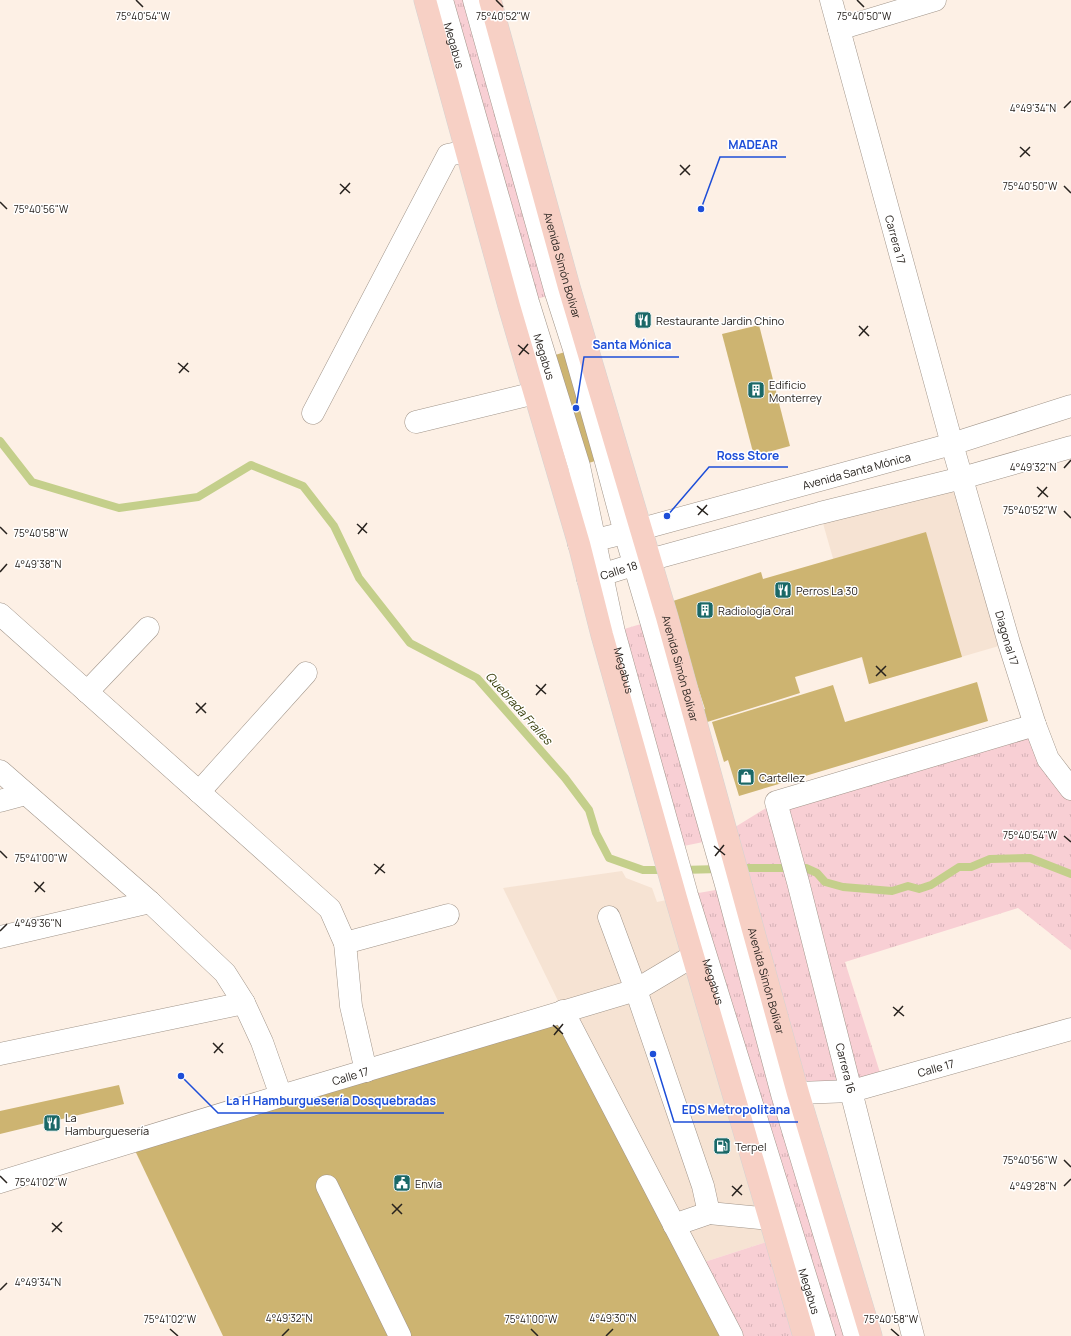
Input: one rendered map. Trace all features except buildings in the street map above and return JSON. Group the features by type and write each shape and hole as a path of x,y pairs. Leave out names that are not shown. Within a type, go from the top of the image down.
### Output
{"main road":[{"path":"425,0 509,306 535,393 587,543 595,577 602,635 668,848 681,896 693,956 804,1336"},
{"name":"Avenida Simón Bolívar","path":"490,0 569,287 633,531 642,562 667,617 721,840 734,886 871,1336"}],"street":[{"name":"Megabus","path":"442,0 528,302 578,466 587,543"},
{"path":"474,0 554,286 574,349 605,458 633,531 587,543"},
{"name":"Carrera 17","path":"831,0 962,478"},
{"path":"839,28 935,0"},
{"path":"313,413 448,155 467,151"},
{"path":"416,422 535,393"},
{"name":"Avenida Santa Mónica","path":"633,531 952,444 1071,406"},
{"path":"642,562 820,513 962,478 1071,447"},
{"name":"Diagonal 17","path":"962,478 1034,725 1048,759 1071,789"},
{"name":"Calle 18","path":"595,577 642,562"},
{"path":"0,614 330,909 345,942 351,1006 366,1071"},
{"path":"87,692 148,628"},
{"path":"199,792 306,673"},
{"name":"Carrera 16","path":"913,1336 852,1091 776,802 1034,725"},
{"path":"0,771 150,902 225,973 244,1003 262,1042 281,1096"},
{"path":"0,802 26,794"},
{"path":"734,886 782,1094 855,1336"},
{"name":"Megabus","path":"681,896 824,1336"},
{"path":"0,937 150,902"},
{"path":"345,942 448,914"},
{"path":"608,917 636,990 703,1186 709,1213"},
{"name":"Calle 17","path":"3,1178 636,990 693,956"},
{"path":"0,1054 244,1003"},
{"path":"563,1011 732,1336"},
{"name":"Calle 17","path":"798,1093 852,1091 1071,1029"},
{"path":"327,1186 400,1336"},
{"path":"674,1225 709,1213 770,1219"}],"shaded area":[{"path":"962,478 1009,643 869,684 820,513"},
{"path":"622,871 626,878 652,888 657,902 676,898 776,1239 695,1265 563,1011 503,888"}],"green space":[{"path":"442,0 474,0 556,293 528,302"},
{"path":"651,621 713,840 674,848 614,632"},
{"path":"1035,725 1071,789 1071,950 1018,908 845,962 883,1082 798,1093 727,832 776,802"},
{"path":"727,888 855,1336 824,1336 687,895"},
{"path":"776,1239 804,1336 732,1336 695,1265"}],"waterway":[{"name":"Quebrada Frailes","path":"0,441 32,482 119,508 198,497 251,465 303,486 334,526 359,578 410,643 477,678 565,778 589,810 596,833 609,858 643,870 668,870"},
{"name":"Quebrada Frailes","path":"737,868 806,868 817,873 825,882 843,887 892,891 908,886 919,889 931,885 959,867 971,867 990,859 1030,858 1071,874"},
{"name":"Quebrada Frailes","path":"681,870 720,869"}],"place":[{"name":"MADEAR","path":"701,209"},
{"name":"Restaurante Jardin Chino","path":"643,320"},
{"name":"Edificio Monterrey","path":"756,390"},
{"name":"Santa Mónica","path":"576,408"},
{"name":"Ross Store","path":"667,516"},
{"name":"Perros La 30","path":"783,590"},
{"name":"Radiología Oral","path":"705,610"},
{"name":"Cartellez","path":"746,777"},
{"name":"EDS Metropolitana","path":"653,1054"},
{"name":"La H Hamburguesería Dosquebradas","path":"181,1076"},
{"name":"La Hamburguesería","path":"52,1123"},
{"name":"Terpel","path":"722,1146"},
{"name":"Envía","path":"402,1183"}]}
